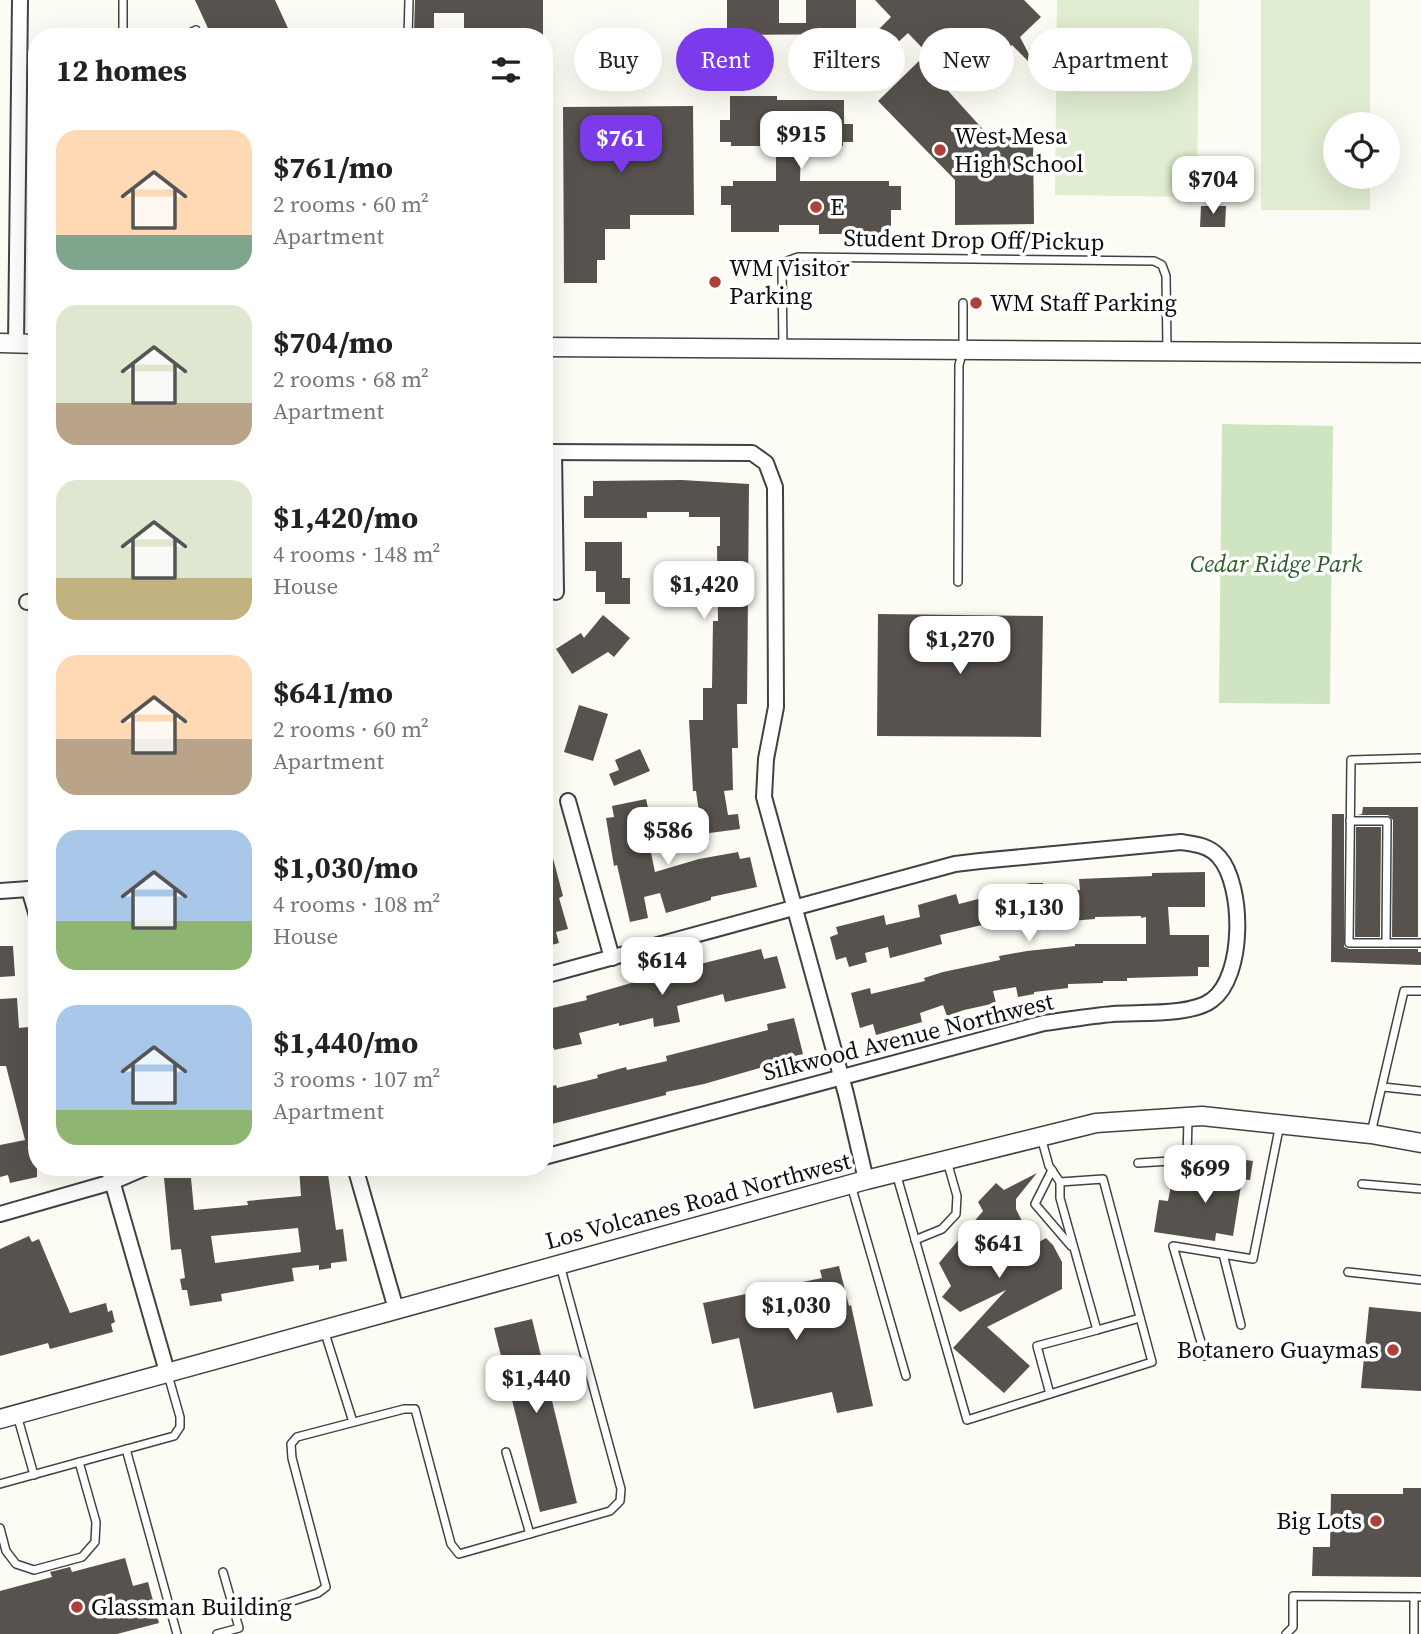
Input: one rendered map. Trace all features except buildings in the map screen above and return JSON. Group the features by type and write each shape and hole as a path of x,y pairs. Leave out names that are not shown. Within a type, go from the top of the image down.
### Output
{"street":[{"path":"20,0 8,344 28,344"},
{"path":"553,347 1421,353"},
{"path":"553,452 752,453 766,463 775,487 776,707 766,759 764,797 841,1076 858,1182"},
{"path":"553,532 556,592"},
{"path":"568,801 612,958"},
{"name":"Silkwood Avenue Northwest","path":"553,974 955,864 1181,842 1203,846 1218,855 1230,873 1236,895 1234,961 1227,984 1212,1001 1191,1009 1110,1014 1044,1023 553,1155"},
{"path":"0,891 28,888"},
{"name":"Los Volcanes Road Northwest","path":"8,1417 858,1182 1096,1124 1202,1116 1371,1134 1421,1143"},
{"path":"0,1214 104,1176"},
{"path":"111,1176 168,1374"},
{"path":"358,1176 396,1309"}],"lane":[{"path":"123,0 123,28"},
{"path":"408,28 409,0"},
{"name":"Student Drop Off/Pickup","path":"783,349 782,269 787,261 798,257 1154,261 1162,265 1166,276 1167,351"},
{"path":"958,583 962,303"},
{"path":"1421,758 1350,760 1349,943 1421,943"},
{"path":"1350,821 1387,821 1386,943"},
{"path":"1371,1134 1404,991 1421,991"},
{"path":"1383,1087 1421,1091"},
{"path":"1138,1163 1187,1160 1188,1117"},
{"path":"1205,1356 1173,1246 1253,1259 1280,1124"},
{"path":"1041,1136 1052,1170 1060,1182 1060,1198 1097,1330"},
{"path":"915,1240 942,1229 956,1214 957,1196 947,1159"},
{"path":"1052,1170 1035,1204 1074,1249"},
{"path":"896,1172 967,1420 1152,1362 1103,1179 1060,1182"},
{"path":"858,1182 906,1377"},
{"path":"1362,1184 1421,1189"},
{"path":"1223,1254 1241,1325"},
{"path":"271,1608 318,1593 326,1587 290,1444 298,1437 404,1409 415,1409 451,1544 458,1554 610,1511 620,1501 621,1489 560,1264"},
{"path":"1348,1272 1421,1280"},
{"path":"1051,1394 1037,1346 1140,1318"},
{"path":"324,1330 353,1422"},
{"path":"0,1484 174,1436 180,1427 180,1418 168,1374"},
{"path":"8,1417 34,1475"},
{"path":"126,1449 177,1634"},
{"path":"506,1452 530,1534"},
{"path":"0,1528 6,1550 16,1564 34,1570 82,1557 95,1542 96,1521 79,1462"},
{"path":"217,1634 239,1628 223,1572"},
{"path":"1286,1634 1293,1627 1293,1596 1418,1597 1414,1634"},
{"path":"1293,1627 1301,1632"}],"green space":[{"path":"1057,0 1199,0 1197,197 1055,195 1056,91 1192,91 1192,28 1057,28"},
{"path":"1261,0 1370,0 1370,112 1323,112 1323,189 1370,189 1370,210 1261,210"},
{"name":"Cedar Ridge Park","path":"1222,424 1333,426 1330,704 1219,703"}],"place":[{"name":"West Mesa High School","path":"940,150"},
{"name":"E","path":"816,207"},
{"name":"WM Visitor Parking","path":"715,282"},
{"name":"WM Staff Parking","path":"976,303"},
{"name":"Botanero Guaymas","path":"1393,1350"},
{"name":"Big Lots","path":"1376,1521"},
{"name":"Glassman Building","path":"77,1607"}]}
